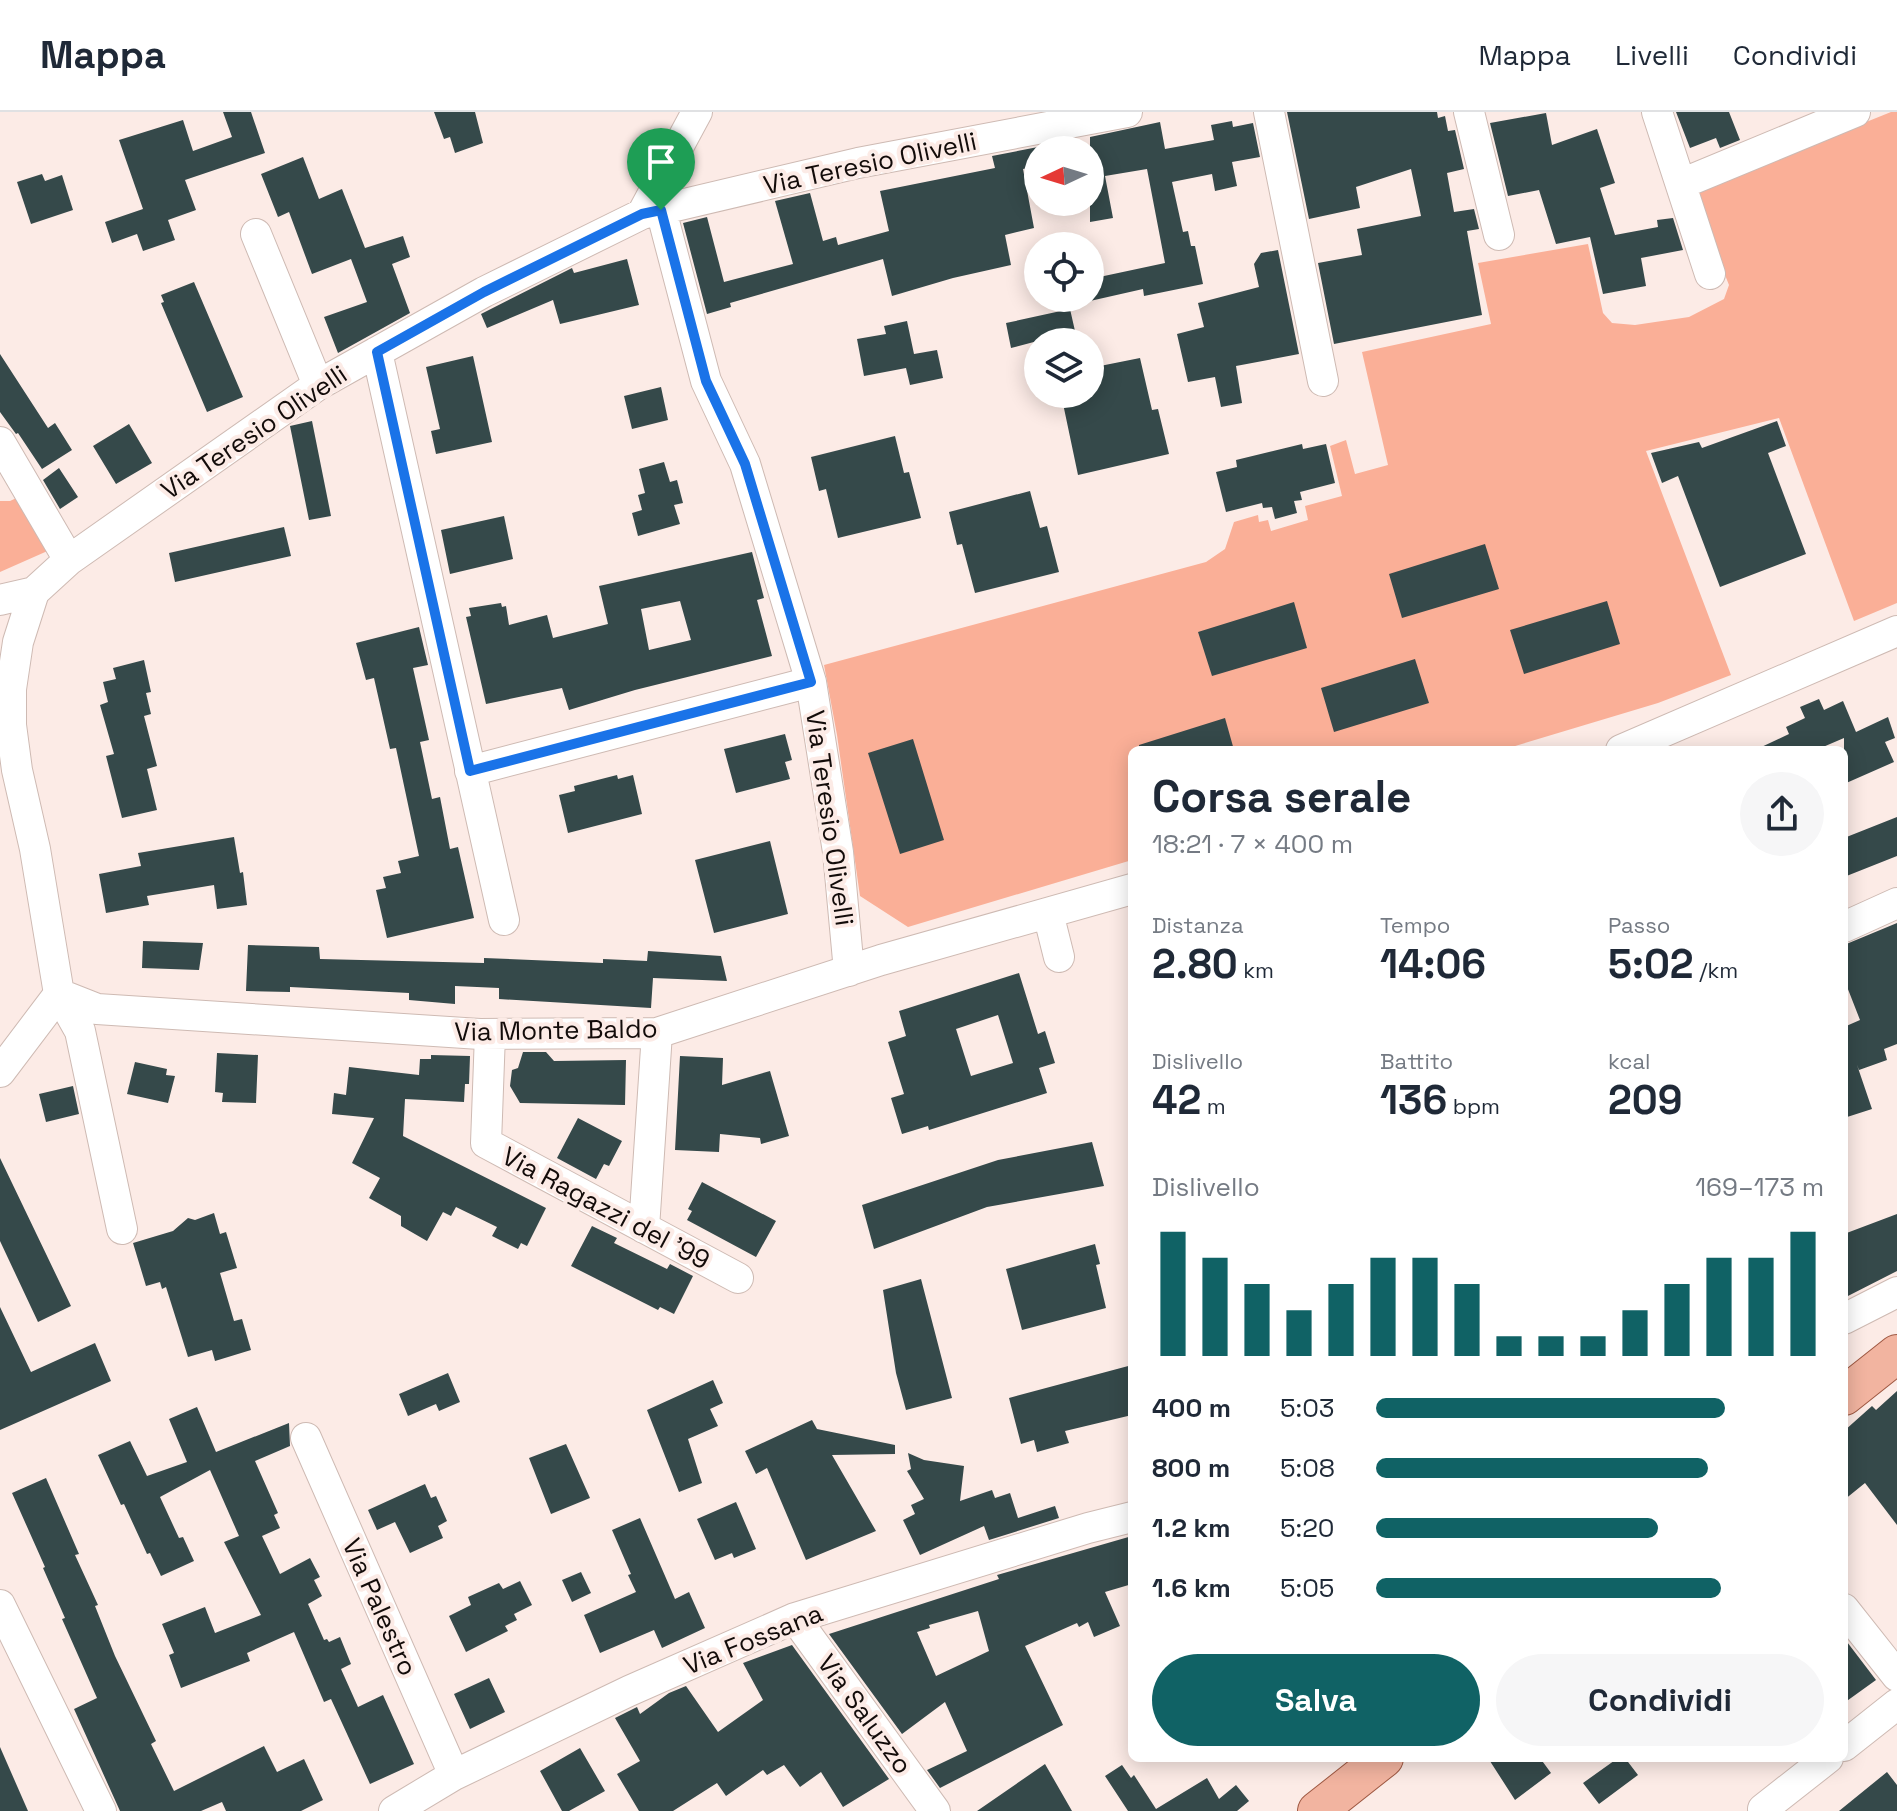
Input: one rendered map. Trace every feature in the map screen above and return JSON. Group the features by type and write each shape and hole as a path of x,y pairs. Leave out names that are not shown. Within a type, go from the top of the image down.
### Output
{"main road":[{"path":"1848,1393 1897,1354"},
{"path":"1317,1811 1379,1762"}],"street":[{"path":"651,212 697,112"},
{"name":"Via Teresio Olivelli","path":"122,1229 80,1031 59,994 35,849 17,770 11,725 11,689 18,642 34,592 69,560 318,385 484,292 651,212 858,163 1127,112"},
{"path":"1269,112 1323,381"},
{"path":"1469,112 1499,235"},
{"path":"1657,112 1710,274"},
{"path":"1681,184 1855,112"},
{"name":"Via Teresio Olivelli","path":"651,212 706,381 745,464 811,682 838,852 849,971"},
{"path":"256,234 318,385"},
{"path":"377,352 504,920"},
{"path":"0,442 69,560"},
{"path":"0,600 34,592"},
{"path":"1630,746 1897,631"},
{"path":"470,771 811,682"},
{"name":"Via Monte Baldo","path":"59,994 97,1009 490,1034 657,1033 849,971 1128,890"},
{"path":"1848,925 1897,903"},
{"path":"1048,913 1059,957"},
{"path":"0,1072 59,994"},
{"path":"644,1228 657,1033"},
{"name":"Via Ragazzi del '99","path":"490,1034 486,1143 738,1278"},
{"path":"1848,1317 1897,1292"},
{"name":"Via Palestro","path":"306,1438 454,1775"},
{"name":"Via Fossana","path":"394,1811 454,1775 629,1691 795,1618 1128,1518"},
{"path":"0,1605 101,1811"},
{"path":"1848,1614 1897,1676"},
{"name":"Via Saluzzo","path":"795,1618 935,1811"},
{"path":"1848,1743 1897,1704"},
{"path":"1764,1811 1823,1762"}],"shaded area":[{"path":"1897,112 1897,603 1854,621 1779,418 1646,451 1731,675 1658,703 1515,746 1128,746 1128,861 908,927 860,896 824,665 1206,562 1225,549 1234,522 1258,515 1259,522 1268,520 1271,531 1308,520 1305,506 1342,496 1330,446 1346,440 1355,474 1388,465 1362,352 1491,324 1478,263 1588,244 1603,313 1612,323 1635,325 1689,317 1724,299 1729,285 1692,192"},
{"path":"25,494 52,549 0,572 0,501 10,501"}],"building":[{"path":"223,112 251,112 265,153 185,180 196,210 168,220 175,240 143,251 137,234 112,243 105,222 143,209 119,140 183,120 193,151 232,137"},
{"path":"434,112 475,112 483,143 455,153 450,137 444,139"},
{"path":"1287,112 1437,112 1438,118 1445,116 1448,131 1455,130 1464,169 1447,173 1454,212 1474,209 1479,229 1467,231 1482,315 1334,344 1318,263 1362,255 1357,229 1421,216 1411,169 1356,187 1360,208 1309,219"},
{"path":"1676,112 1729,112 1740,140 1720,148 1716,138 1690,148"},
{"path":"1546,113 1552,145 1597,129 1615,183 1600,188 1615,235 1658,227 1657,220 1673,218 1683,250 1641,258 1646,286 1603,294 1590,237 1556,244 1539,190 1508,196 1490,123"},
{"path":"1232,121 1233,127 1253,123 1260,157 1232,162 1237,186 1215,191 1212,174 1172,182 1183,232 1188,231 1191,246 1195,246 1203,284 1144,296 1143,289 1104,298 1104,276 1165,263 1147,169 1105,176 1113,218 1090,222 1090,216 1104,216 1104,136 1095,136 1160,122 1165,149 1214,140 1211,125"},
{"path":"1024,150 1024,216 1032,216 1034,228 1005,235 1011,265 892,296 883,259 730,303 731,307 707,314 683,223 707,217 724,282 793,264 775,201 810,193 823,241 836,237 838,245 889,231 880,191 995,168 992,156"},
{"path":"303,157 319,199 342,189 365,248 403,236 410,257 392,264 410,313 338,353 324,317 367,302 351,259 312,274 289,212 278,217 261,174"},
{"path":"42,174 45,181 62,175 73,210 31,224 17,182"},
{"path":"1278,250 1299,354 1236,366 1242,403 1221,407 1215,377 1188,382 1177,334 1204,327 1198,303 1259,287 1254,264 1261,253"},
{"path":"627,259 639,305 560,324 553,300 487,328 481,314 572,268 574,273"},
{"path":"194,282 243,397 207,412 161,303 164,302 161,295"},
{"path":"1056,312 1071,312 1074,328 1024,328 1024,345 1011,348 1006,323"},
{"path":"907,321 914,354 937,350 943,378 910,385 906,368 864,376 857,339 886,334 884,326"},
{"path":"0,354 48,428 55,423 72,450 42,469 0,412"},
{"path":"473,356 492,442 436,454 431,431 440,429 426,367"},
{"path":"1140,358 1152,410 1158,409 1169,454 1078,475 1064,408 1104,408 1104,365"},
{"path":"661,387 668,420 632,429 624,396"},
{"path":"312,421 331,516 309,520 290,426"},
{"path":"1777,421 1786,446 1768,453 1806,554 1720,587 1678,476 1662,483 1651,453 1699,442 1702,448"},
{"path":"129,424 152,463 116,484 93,446"},
{"path":"895,436 904,473 909,472 921,518 838,538 826,489 819,491 811,457"},
{"path":"1302,444 1303,449 1326,444 1335,483 1300,492 1302,500 1294,501 1297,513 1275,519 1272,507 1263,508 1262,503 1226,512 1216,472 1237,467 1236,460"},
{"path":"664,462 670,482 677,480 683,503 674,505 680,524 638,536 632,513 642,510 638,495 645,493 639,469"},
{"path":"59,468 78,497 60,509 43,480"},
{"path":"1030,491 1040,528 1047,526 1059,572 975,593 962,544 957,545 949,512"},
{"path":"504,516 513,559 450,574 441,530"},
{"path":"284,527 291,556 175,582 169,553"},
{"path":"1485,544 1499,589 1402,618 1389,574"},
{"path":"752,552 764,598 757,600 772,656 569,710 562,688 486,704 466,617 471,616 469,608 501,603 502,607 506,606 509,625 547,615 553,638 608,624 599,586","holes":["680,601 691,640 649,650 641,609"]},
{"path":"1607,601 1620,644 1524,674 1510,630"},
{"path":"1294,602 1307,648 1212,676 1198,632"},
{"path":"419,627 428,665 413,668 429,740 420,742 432,799 440,797 450,849 458,847 474,918 387,938 376,890 386,888 383,877 401,873 398,861 419,856 396,748 390,749 374,678 366,680 356,643"},
{"path":"1415,659 1429,703 1334,732 1321,688"},
{"path":"144,660 151,692 146,693 151,714 144,716 157,766 147,769 157,810 122,818 106,756 114,754 100,705 108,702 103,682 116,679 113,668"},
{"path":"1819,699 1824,710 1843,701 1856,732 1888,717 1895,738 1885,742 1894,762 1848,782 1848,746 1844,746 1844,738 1825,746 1764,746 1789,734 1786,727 1805,718 1800,707"},
{"path":"1225,718 1233,746 1139,746"},
{"path":"785,734 792,760 785,762 790,779 736,793 724,749"},
{"path":"913,739 944,840 900,854 868,753"},
{"path":"617,775 618,779 633,775 642,814 568,833 559,795 575,791 574,786"},
{"path":"1897,817 1897,856 1848,875 1848,836"},
{"path":"234,837 247,905 217,909 214,885 147,896 149,905 106,913 99,874 141,866 138,853"},
{"path":"770,841 788,914 714,933 695,860"},
{"path":"1897,923 1897,1044 1884,1049 1887,1060 1859,1070 1857,1065 1872,1109 1848,1117 1848,1025 1860,1020 1848,989 1848,943"},
{"path":"143,941 203,943 199,970 142,968"},
{"path":"248,945 319,947 320,959 484,963 484,958 603,963 603,959 647,961 648,951 721,956 727,981 653,978 651,1008 499,999 499,988 455,986 455,1004 409,1000 409,993 290,987 290,992 246,991"},
{"path":"1019,973 1038,1034 1045,1031 1055,1063 1039,1068 1047,1093 929,1130 928,1126 902,1134 891,1098 904,1094 888,1042 906,1036 899,1011","holes":["998,1015 1013,1063 971,1076 956,1029"]},
{"path":"523,1052 546,1052 554,1061 626,1060 625,1105 520,1103 510,1086 512,1070 518,1068"},
{"path":"217,1053 258,1055 256,1103 222,1102 223,1093 215,1092"},
{"path":"431,1055 470,1056 469,1084 465,1084 464,1102 405,1099 403,1136 546,1208 527,1246 521,1243 518,1249 492,1236 497,1227 456,1207 451,1216 443,1212 427,1241 401,1226 401,1216 369,1198 380,1178 352,1163 374,1118 332,1114 334,1093 346,1095 349,1067 419,1075 420,1059 431,1059"},
{"path":"680,1056 723,1058 722,1085 770,1071 789,1136 761,1144 760,1138 720,1134 719,1152 675,1150"},
{"path":"135,1062 167,1069 166,1075 175,1076 168,1103 127,1094"},
{"path":"73,1086 79,1114 46,1122 39,1094"},
{"path":"578,1118 622,1141 609,1166 604,1164 596,1179 557,1158"},
{"path":"1092,1142 1104,1186 987,1207 874,1249 862,1205 998,1160"},
{"path":"0,1158 71,1306 38,1322 0,1241"},
{"path":"702,1182 776,1221 756,1257 687,1220 692,1211 688,1209"},
{"path":"214,1213 220,1234 226,1232 237,1268 220,1273 234,1321 242,1319 251,1350 215,1361 212,1350 188,1357 166,1287 162,1289 160,1282 146,1286 133,1243 173,1231 188,1218 195,1220"},
{"path":"1897,1214 1897,1271 1848,1296 1848,1232"},
{"path":"592,1226 617,1238 614,1243 667,1269 670,1264 693,1276 674,1314 660,1307 658,1310 571,1266"},
{"path":"1095,1244 1100,1264 1096,1265 1106,1308 1022,1330 1006,1269"},
{"path":"921,1279 952,1398 906,1410 896,1373 883,1290"},
{"path":"0,1307 31,1372 95,1343 111,1381 0,1430"},
{"path":"1128,1366 1128,1416 1065,1431 1069,1443 1037,1452 1034,1440 1021,1444 1009,1398"},
{"path":"448,1373 460,1402 439,1411 436,1404 408,1416 399,1394"},
{"path":"713,1380 723,1403 710,1409 718,1426 688,1439 702,1483 679,1492 647,1410"},
{"path":"1897,1391 1897,1525 1865,1483 1848,1497 1848,1427 1872,1406 1876,1410"},
{"path":"197,1407 216,1452 289,1423 290,1446 255,1461 278,1513 274,1515 280,1528 262,1536 280,1574 310,1558 320,1577 314,1580 322,1596 308,1604 324,1640 329,1642 340,1637 351,1664 341,1669 358,1707 383,1695 414,1764 370,1784 331,1699 324,1702 294,1632 247,1653 250,1661 181,1688 169,1655 174,1653 162,1624 205,1607 215,1633 261,1615 224,1542 239,1536 210,1470 160,1497 179,1538 183,1537 194,1561 161,1576 124,1504 121,1505 98,1455 130,1441 147,1476 187,1462 169,1419"},
{"path":"812,1420 817,1429 895,1445 895,1454 832,1455 876,1531 806,1560 767,1468 756,1474 745,1451"},
{"path":"566,1444 590,1498 551,1514 529,1458"},
{"path":"908,1453 924,1460 964,1466 960,1501 992,1490 995,1498 1010,1493 1018,1518 1055,1506 1059,1518 989,1540 984,1526 920,1555 903,1520 915,1514 911,1505 924,1499 907,1471 911,1469"},
{"path":"46,1478 79,1554 75,1555 98,1605 95,1606 115,1656 156,1741 151,1744 174,1791 264,1746 277,1772 304,1759 323,1800 301,1811 226,1811 222,1802 201,1811 120,1811 74,1709 97,1698 12,1493"},
{"path":"425,1484 431,1498 436,1496 447,1521 438,1526 443,1538 410,1553 395,1522 377,1530 368,1510"},
{"path":"736,1502 756,1549 734,1558 732,1553 715,1560 697,1519"},
{"path":"640,1518 675,1599 689,1592 705,1628 662,1648 654,1630 600,1653 584,1615 636,1592 612,1530"},
{"path":"1128,1537 1128,1585 1105,1592 1120,1626 1094,1637 1088,1622 1079,1627 1077,1623 1025,1646 1063,1725 940,1788 927,1770 967,1751 945,1702 902,1734 829,1634 999,1579 997,1575","holes":["978,1611 989,1651 936,1676 917,1632 930,1628 929,1625"]},
{"path":"581,1572 591,1593 572,1602 562,1580"},
{"path":"520,1581 532,1605 514,1614 517,1620 505,1626 508,1631 466,1652 449,1616 471,1605 468,1597 499,1583 503,1589"},
{"path":"1848,1643 1876,1680 1848,1700"},
{"path":"792,1645 889,1779 843,1807 821,1772 800,1787 784,1765 767,1775 763,1770 726,1796 717,1783 673,1811 639,1811 617,1774 640,1761 615,1718 637,1707 640,1714 669,1693 686,1686 718,1732 763,1700 743,1663"},
{"path":"489,1678 505,1712 470,1729 454,1694"},
{"path":"0,1747 28,1811 0,1811"},
{"path":"580,1748 605,1791 569,1811 562,1811 540,1771"},
{"path":"1491,1762 1543,1762 1551,1773 1515,1800"},
{"path":"1612,1762 1628,1762 1638,1775 1599,1804 1583,1783"},
{"path":"1045,1764 1072,1811 977,1811"},
{"path":"1122,1765 1131,1778 1134,1775 1156,1809 1207,1778 1219,1799 1236,1785 1249,1801 1237,1811 1128,1811 1105,1776"},
{"path":"1887,1772 1897,1785 1897,1811 1839,1811"}],"route":[{"path":"661,210 706,381 745,464 811,682 470,771 377,352 484,292 642,214 661,210"}]}
